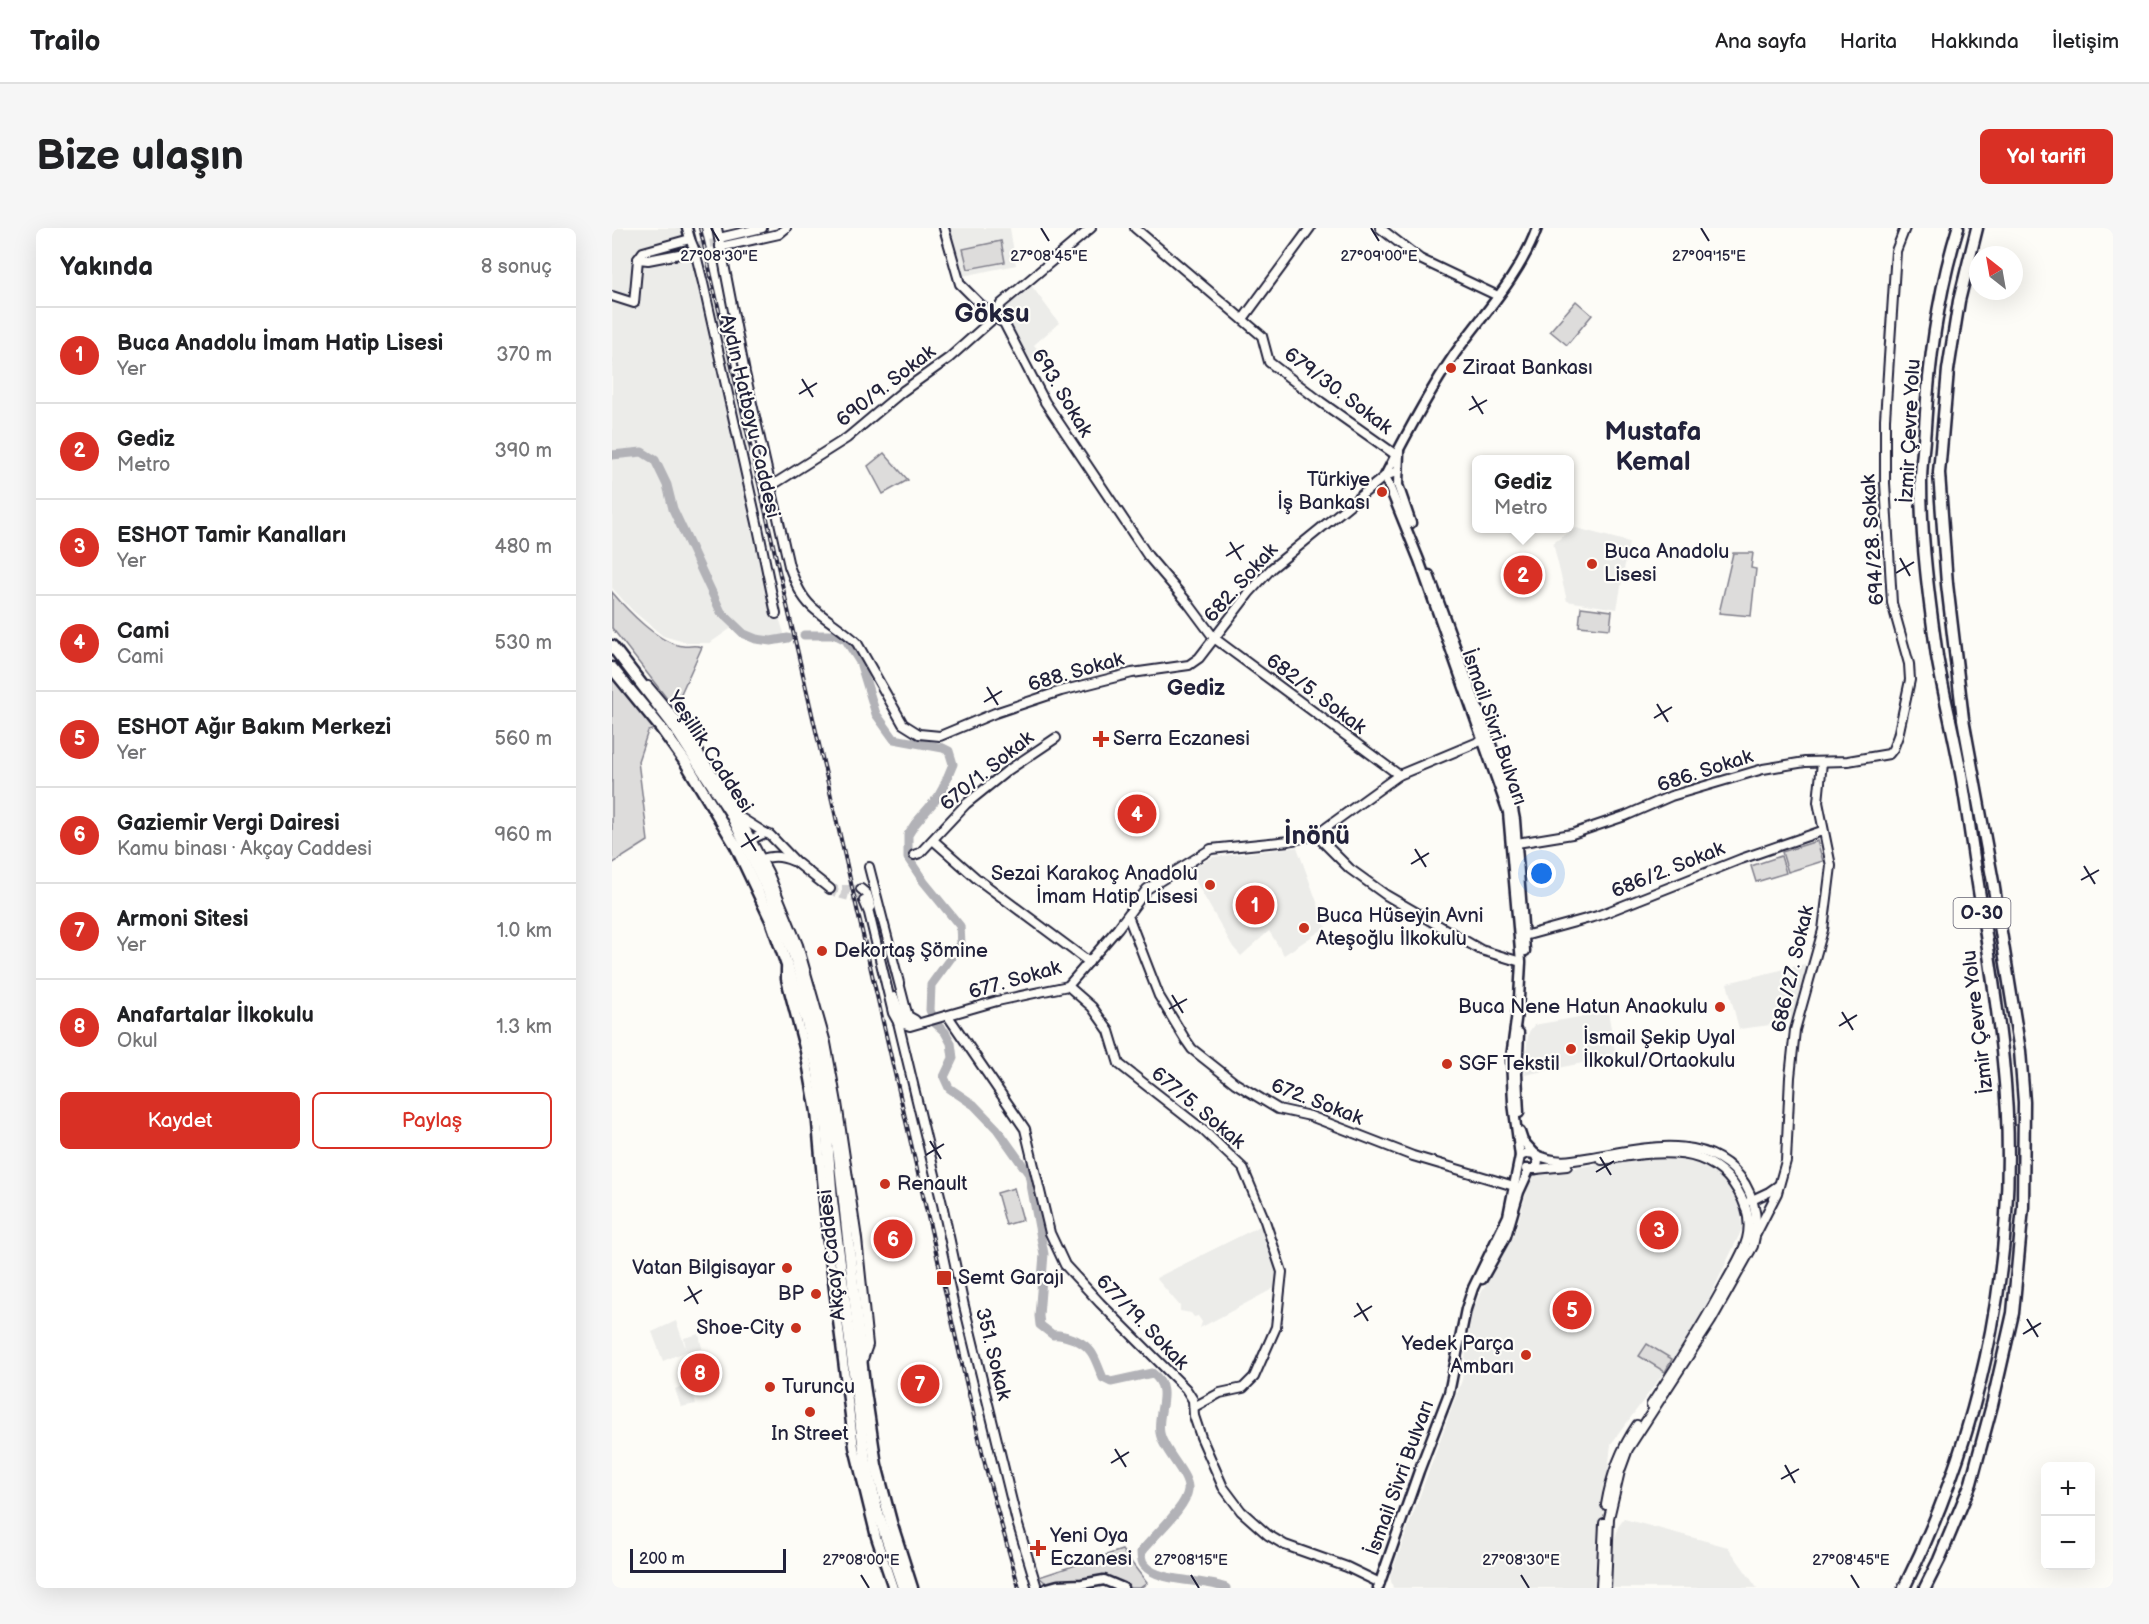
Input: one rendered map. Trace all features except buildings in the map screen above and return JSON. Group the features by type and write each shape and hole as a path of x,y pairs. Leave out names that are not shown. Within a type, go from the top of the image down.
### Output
{"highway":[{"name":"İzmir Çevre Yolu","path":"1902,1588 1914,1569 1959,1459 1975,1404 1996,1305 2007,1208 2008,1145 2004,1063 1962,778 1935,639 1928,585 1921,482 1928,376 1940,305 1958,228"},
{"name":"İzmir Çevre Yolu","path":"1925,1588 1971,1483 1992,1405 2013,1313 2023,1207 2024,1102 2013,999 1963,719 1939,473 1948,370 1959,301 1977,228"},
{"name":"Yeşillik Caddesi","path":"612,646 673,725 710,780 754,862 775,920"},
{"name":"Yeşillik Caddesi","path":"612,668 673,746 706,795 744,842"},
{"name":"Akçay Caddesi","path":"775,920 806,1019 818,1067 826,1126 830,1203 862,1363 876,1465 912,1588"},
{"name":"Akçay Caddesi","path":"775,920 808,998 824,1059 844,1201 858,1342 864,1458 877,1510 903,1588"},
{"path":"1931,1588 1954,1540 1971,1483"}],"main road":[{"name":"Aydın Hatboyu Caddesi","path":"687,228 688,243"},
{"path":"1385,476 1444,371 1528,252 1537,228"},
{"name":"İsmail Sivri Bulvarı","path":"1397,451 1398,485 1410,522 1511,800 1517,843 1524,936 1525,981 1517,1074 1520,1129 1523,1141 1535,1154"},
{"name":"İsmail Sivri Bulvarı","path":"1382,1587 1419,1471 1449,1393 1466,1308 1473,1288 1508,1216 1520,1160 1513,1103 1511,1057 1521,962 1508,812 1419,560 1385,476"},
{"path":"1528,1153 1535,1154 1538,1161 1532,1169 1523,1168 1520,1160 1528,1153"},
{"name":"İsmail Sivri Bulvarı","path":"1466,1308 1506,1236 1519,1192 1532,1169"},
{"path":"844,1201 830,1203 826,1218 851,1428 859,1474 893,1588"},
{"path":"1047,1588 1104,1580 1123,1588"}],"street":[{"name":"Aydın Hatboyu Caddesi","path":"717,228 745,373 789,566 797,587 812,607"},
{"path":"719,238 762,228"},
{"path":"730,241 784,228"},
{"path":"720,247 779,234 784,228"},
{"name":"690/9. Sokak","path":"771,486 847,438 903,391 949,358 994,318 1001,304 1090,228"},
{"name":"679/30. Sokak","path":"1135,228 1262,336 1269,362 1321,402 1397,451"},
{"path":"1243,319 1310,228"},
{"path":"1380,228 1420,259 1498,296"},
{"name":"694/28. Sokak","path":"1898,736 1910,680 1909,664 1892,603 1885,483 1885,419 1896,251 1905,228"},
{"name":"693. Sokak","path":"944,229 960,284 994,318 1004,323 1045,402 1148,556 1214,638"},
{"name":"Aydın Hatboyu Caddesi","path":"688,243 695,251 758,524 776,614"},
{"path":"612,296 634,303 638,260 643,252 688,243"},
{"path":"638,260 695,251"},
{"name":"682. Sokak","path":"1199,658 1272,568 1385,476 1399,471"},
{"name":"688. Sokak","path":"812,607 857,643 903,724 919,734 940,736 995,713 1061,691 1132,673 1189,665 1199,658"},
{"name":"682/5. Sokak","path":"1214,638 1399,775"},
{"path":"634,673 656,693 696,747 739,816 744,842 765,833"},
{"name":"686. Sokak","path":"1517,843 1572,834 1596,827 1647,808 1671,796 1733,777 1789,764 1848,761 1889,754 1898,736"},
{"name":"670/1. Sokak","path":"914,855 920,853 973,798 1007,771 1056,738"},
{"name":"677. Sokak","path":"931,1020 997,1001 1068,986 1128,916 1147,889 1211,849 1289,841 1316,835 1399,775 1483,740"},
{"name":"686/27. Sokak","path":"1606,1588 1609,1518 1620,1471 1628,1449 1712,1321 1753,1246 1756,1234 1780,1184 1786,1161 1795,1030 1823,930 1831,866 1822,831 1818,802 1822,762"},
{"path":"739,816 774,837 796,862 830,889"},
{"name":"686/2. Sokak","path":"1524,936 1597,916 1744,858 1822,831"},
{"path":"1316,835 1350,869 1386,895 1481,950 1521,962"},
{"path":"933,840 972,874 1089,962"},
{"path":"768,871 777,843"},
{"path":"754,862 772,855 796,862"},
{"path":"754,862 768,871 796,938 823,1034 837,1103 854,1214 858,1342 844,1337 839,1327"},
{"path":"869,867 908,1016 916,1021"},
{"path":"861,889 867,894 873,913 897,1008 902,1019 931,1020"},
{"name":"351. Sokak","path":"864,901 869,913 942,1204 964,1306 1017,1521 1037,1588"},
{"name":"672. Sokak","path":"1128,916 1155,988 1185,1039 1192,1048 1235,1083 1278,1109 1310,1116 1413,1156 1514,1186"},
{"name":"677/5. Sokak","path":"1068,986 1092,1007 1108,1031 1119,1064 1197,1125 1243,1168 1265,1221 1282,1272 1276,1328 1254,1377 1243,1388 1220,1393 1194,1407"},
{"name":"677/19. Sokak","path":"945,1017 1025,1129 1050,1233 1065,1265 1186,1389 1193,1400 1194,1416 1201,1437 1223,1487 1240,1511 1268,1535 1285,1545 1347,1567 1382,1587"},
{"path":"897,1022 910,1026 931,1020"},
{"path":"1535,1154 1550,1161 1568,1161 1642,1148 1688,1147 1713,1155 1732,1168 1740,1177 1752,1200 1756,1234"},
{"path":"1532,1169 1665,1152 1687,1155 1705,1160 1720,1168 1752,1200 1768,1211 1753,1219 1740,1256 1701,1329 1625,1442 1616,1462 1605,1517 1601,1588"},
{"path":"1752,1200 1780,1184"},
{"path":"844,1201 854,1214"}],"shaded area":[{"path":"612,228 684,228 700,278 766,578 784,633 782,636 751,635 737,624 710,643 688,643 663,636 633,611 612,588"},
{"path":"949,228 1010,228 1016,265 963,276"},
{"path":"1001,241 1005,262 968,269 963,249"},
{"path":"1031,285 1059,323 1034,345 1040,352 1027,362 1003,311"},
{"path":"1576,301 1592,315 1567,345 1550,331"},
{"path":"884,453 908,480 883,494 868,466"},
{"name":"Buca Anadolu Lisesi","path":"1574,529 1629,542 1617,609 1567,601 1553,543 1568,533 1574,533"},
{"path":"1733,553 1753,553 1751,568 1756,569 1751,616 1719,613"},
{"path":"612,592 654,633 674,644 702,647 678,700 668,700 612,628"},
{"path":"1581,607 1612,611 1610,629 1579,626"},
{"path":"612,678 658,728 648,731 638,761 648,841 612,864"},
{"path":"1817,841 1823,861 1788,872 1782,852"},
{"path":"1297,847 1326,927 1284,955 1269,931 1241,956 1233,947 1189,870 1213,857"},
{"path":"1781,856 1786,873 1756,882 1751,866"},
{"path":"1805,964 1807,969 1792,1019 1786,1023 1739,1029 1727,983"},
{"name":"İsmail Şekip Uyal İlkokul/Ortaokulu","path":"1608,1012 1616,1056 1525,1075 1527,1043 1529,1032 1534,1025"},
{"path":"1641,1157 1680,1158 1707,1166 1728,1185 1741,1206 1742,1229 1692,1335 1611,1444 1595,1588 1393,1588 1390,1577 1462,1380 1472,1309 1514,1235 1532,1175"},
{"path":"1014,1188 1023,1220 1006,1225 997,1193"},
{"path":"1262,1225 1280,1270 1278,1286 1200,1328 1202,1322 1198,1316 1194,1317 1191,1313 1180,1311 1180,1306 1156,1278"},
{"path":"676,1321 686,1349 684,1338 699,1334 710,1385 695,1389 687,1351 663,1361 652,1332"},
{"path":"1647,1344 1672,1359 1665,1372 1639,1356"},
{"path":"690,1383 696,1404 681,1407 675,1389"},
{"path":"1624,1519 1728,1547 1757,1588 1609,1588 1612,1550 1618,1527"},
{"path":"1122,1550 1147,1583 1140,1588 1128,1588 1125,1585 1046,1583 1039,1577"}],"waterway":[{"path":"612,455 642,452 655,460 667,485 673,509 721,612 744,634 756,639 771,641 788,638"},
{"path":"804,635 836,635 846,640 860,662 876,714 894,739 949,751 953,764 943,788 908,835 908,858 924,882 960,926 961,944 931,985 930,1010 935,1023 945,1032 951,1043 953,1058 944,1077 949,1088 974,1105 997,1129 1029,1174 1044,1254 1040,1325 1053,1335 1062,1335 1087,1347 1094,1356 1103,1378 1111,1382 1152,1373 1162,1386 1160,1433 1185,1477 1188,1490 1182,1505 1141,1552 1143,1563 1151,1571 1160,1575 1226,1588"}],"tunnel":[{"path":"686,247 731,241"},
{"path":"830,889 838,894 864,901"},
{"path":"830,889 861,889"}],"railway":[{"path":"700,228 987,1473 1019,1588"}],"place":[{"name":"Ziraat Bankası","path":"1451,368"},
{"name":"Türkiye İş Bankası","path":"1382,492"},
{"name":"Buca Anadolu Lisesi","path":"1592,564"},
{"name":"Gediz","path":"1523,575"},
{"name":"Serra Eczanesi","path":"1101,739"},
{"name":"Cami","path":"1137,814"},
{"name":"Sezai Karakoç Anadolu İmam Hatip Lisesi","path":"1210,885"},
{"name":"Buca Anadolu İmam Hatip Lisesi","path":"1255,905"},
{"name":"Buca Hüseyin Avni Ateşoğlu İlkokulu","path":"1304,928"},
{"name":"Dekortaş Şömine","path":"822,951"},
{"name":"Buca Nene Hatun Anaokulu","path":"1720,1007"},
{"name":"İsmail Şekip Uyal İlkokul/Ortaokulu","path":"1571,1049"},
{"name":"SGF Tekstil","path":"1447,1064"},
{"name":"Renault","path":"885,1184"},
{"name":"ESHOT Tamir Kanalları","path":"1659,1230"},
{"name":"Gaziemir Vergi Dairesi","path":"893,1239"},
{"name":"Vatan Bilgisayar","path":"787,1268"},
{"name":"Semt Garajı","path":"944,1278"},
{"name":"BP","path":"816,1294"},
{"name":"ESHOT Ağır Bakım Merkezi","path":"1572,1310"},
{"name":"Shoe-City","path":"796,1328"},
{"name":"Yedek Parça Ambarı","path":"1526,1355"},
{"name":"Anafartalar İlkokulu","path":"700,1373"},
{"name":"Armoni Sitesi","path":"920,1384"},
{"name":"Turuncu","path":"770,1387"},
{"name":"In Street","path":"810,1412"},
{"name":"Yeni Oya Eczanesi","path":"1038,1548"}],"district":[{"name":"Göksu","path":"992,314"},
{"name":"Mustafa Kemal","path":"1653,446"},
{"name":"Gediz","path":"1196,688"},
{"name":"İnönü","path":"1317,836"}]}
